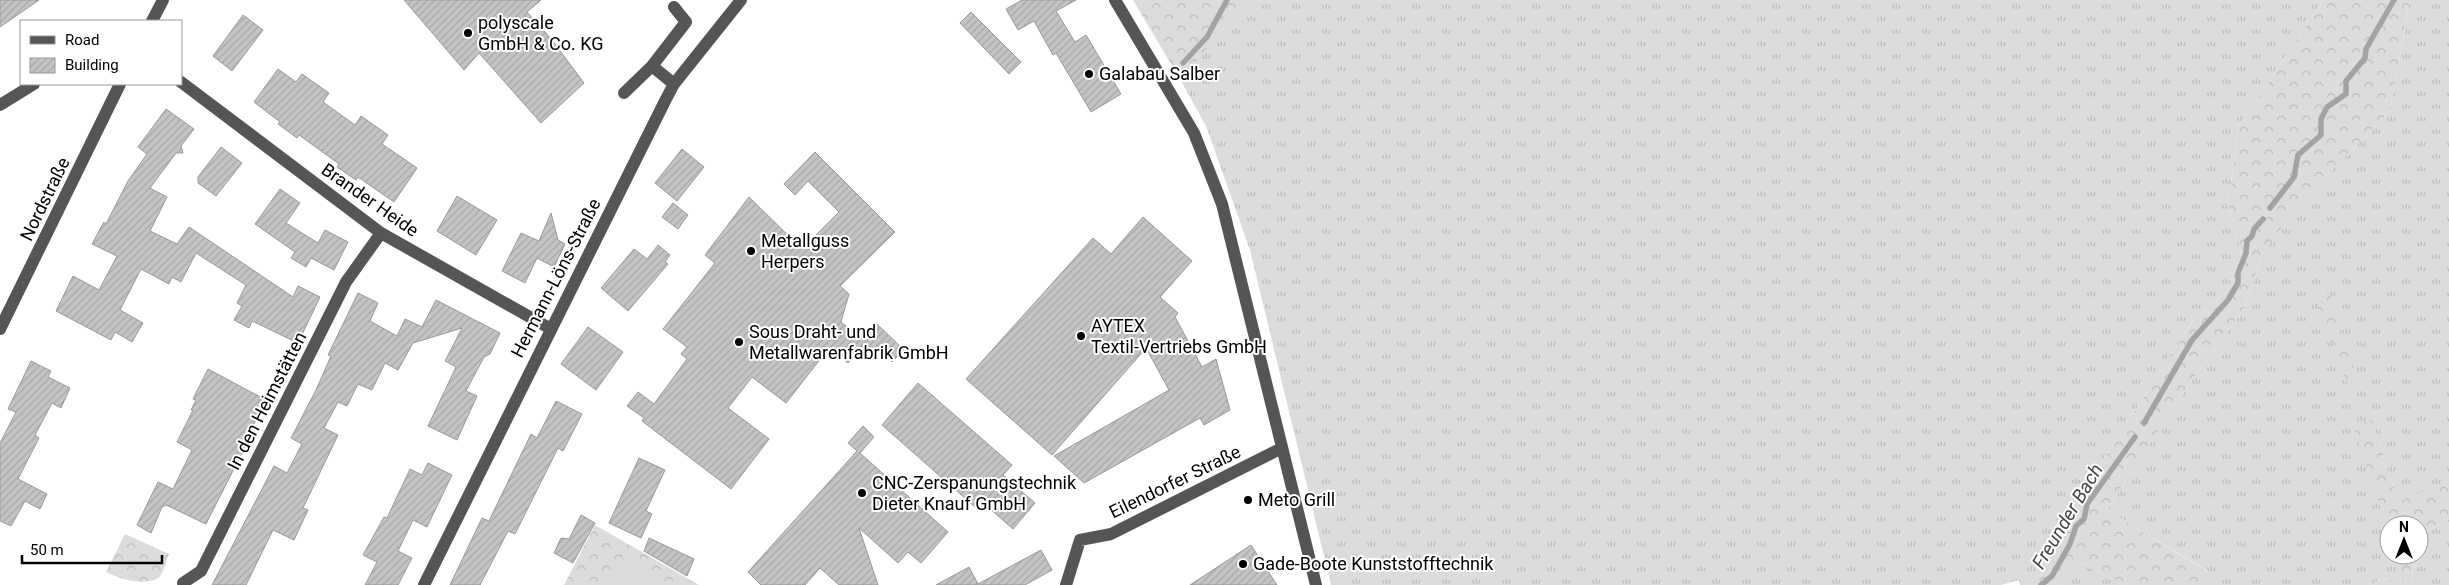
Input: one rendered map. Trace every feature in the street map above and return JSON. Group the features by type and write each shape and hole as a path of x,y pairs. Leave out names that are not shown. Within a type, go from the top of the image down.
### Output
{"street":[{"path":"153,20 163,0"},
{"name":"Hermann-Löns-Straße","path":"424,585 674,84 741,0"},
{"path":"1115,0 1194,133 1222,204 1316,585"},
{"path":"624,93 652,66 686,22 674,7"},
{"path":"652,66 674,84"},
{"name":"Brander Heide","path":"182,83 381,233 551,329"},
{"path":"0,104 32,85"},
{"name":"Nordstraße","path":"0,329 120,85"},
{"name":"In den Heimstätten","path":"183,583 201,571 346,282 381,233"},
{"name":"Eilendorfer Straße","path":"1066,585 1080,540 1111,534 1282,448"}],"green space":[{"path":"1133,0 1246,0 1181,81"},
{"path":"1246,0 2323,0 2239,126 2228,203 2242,256 2225,294 2194,319 2039,559 2043,573 2026,585 2020,585 2019,580 2001,585 1331,585 1250,250 1206,126 1181,81"},
{"path":"2323,0 2410,0 2390,111 2316,186 2263,252 2244,309 2189,384 2107,510 2210,573 2208,585 2123,585 2078,562 2061,585 2026,585 2043,573 2039,559 2194,319 2225,294 2242,256 2228,203 2239,126"},
{"path":"2410,0 2449,0 2449,481 2398,503 2372,420 2386,515 2379,515 2379,565 2399,565 2405,582 2382,578 2372,585 2208,585 2209,572 2107,510 2189,384 2244,309 2263,252 2316,186 2390,111"},
{"path":"2330,293 2359,382 2348,386 2315,298"},
{"path":"2372,420 2398,502 2449,481 2449,519 2429,530 2429,515 2383,515 2353,425"},
{"path":"2449,519 2449,585 2411,585 2414,565 2429,565 2429,530"},
{"path":"595,525 699,585 564,585"},
{"path":"125,534 169,554 163,572 157,579 144,582 132,581 106,572"},
{"path":"626,561 665,585 611,585"},
{"path":"2078,562 2123,585 2061,585"},
{"path":"2399,565 2414,565 2411,585 2372,585 2382,578 2404,582"}],"building":[{"path":"0,0 39,0 0,27"},
{"path":"404,0 541,0 527,12 552,40 584,83 541,123 479,53 464,70"},
{"path":"1022,0 1076,0 1056,11 1075,42 1086,35 1121,94 1091,112 1056,53 1053,55 1034,21 1018,30 1006,9"},
{"path":"971,12 1021,62 1009,74 960,23"},
{"path":"243,15 263,30 232,71 213,56"},
{"path":"278,69 296,82 302,74 329,93 323,102 355,125 361,116 388,135 382,144 417,168 394,202 358,177 356,180 337,167 339,164 299,135 297,138 254,102"},
{"path":"166,109 194,129 181,146 183,153 176,153 150,188 167,197 150,231 177,244 189,227 293,297 298,286 320,297 298,343 252,321 249,328 234,320 242,306 237,303 246,285 196,253 181,282 172,277 169,284 141,269 120,310 143,323 132,342 115,332 111,340 56,311 73,276 99,290 117,256 92,244 104,222 106,224 128,181 147,154 138,147"},
{"path":"221,147 242,163 216,196 198,183 198,177"},
{"path":"682,149 704,167 677,201 655,183"},
{"path":"815,152 895,232 840,286 849,294 841,322 860,337 875,322 904,350 892,362 879,348 873,356 861,346 848,363 829,348 786,403 752,377 728,408 769,439 731,489 642,421 644,418 627,406 638,392 654,404 687,359 681,354 687,347 663,329 715,263 705,255 749,197 802,249 839,212 808,181 795,195 784,184"},
{"path":"280,189 300,203 286,223 318,243 325,230 348,242 334,270 311,258 306,267 291,258 295,252 255,224"},
{"path":"457,196 497,220 476,255 437,231"},
{"path":"673,203 688,215 678,229 662,217"},
{"path":"551,213 558,240 565,244 554,267 537,258 525,283 502,271 521,233 539,241"},
{"name":"AYTEX Textil-Vertriebs GmbH","path":"1143,217 1192,261 1160,297 1178,313 1175,317 1202,367 1216,359 1230,410 1204,425 1200,418 1084,483 1054,456 1169,390 1146,348 1052,455 966,379 1093,238 1111,254"},
{"path":"658,245 670,255 665,262 668,264 628,311 601,288 634,249 647,259"},
{"path":"358,293 378,303 370,321 397,336 405,319 422,327 436,300 500,333 490,354 484,357 466,391 477,396 457,440 428,426 456,367 445,361 462,328 413,343 398,370 385,363 372,390 358,384 347,406 338,402 324,428 338,435 303,508 308,510 294,540 273,530 246,585 212,585 274,466 287,473 302,444 291,438 316,390 331,356 328,355"},
{"path":"588,327 623,352 596,390 561,364"},
{"path":"31,361 51,371 48,377 70,388 61,408 52,403 35,435 39,438 18,479 47,494 40,509 25,501 11,526 0,521 0,443 16,412 8,409"},
{"path":"208,369 266,400 245,442 247,443 206,524 166,505 162,507 151,533 137,525 158,482 173,489 192,450 177,442 193,410 191,410 196,400 193,399"},
{"path":"918,383 1012,465 1003,475 1035,503 1013,529 981,501 975,507 882,425"},
{"path":"556,401 582,414 563,451 558,448 515,534 508,531 480,585 450,585 482,518 489,521 531,434 537,438"},
{"name":"CNC-Zerspanungstechnik Dieter Knauf GmbH","path":"863,426 874,437 860,453 948,532 921,563 908,552 898,563 859,528 878,585 839,585 820,568 805,585 761,585 748,572 857,451 848,443"},
{"path":"639,458 665,470 646,511 652,514 641,538 609,523"},
{"path":"428,463 452,475 427,527 413,520 398,551 412,558 398,585 365,585 377,562 363,555 384,517 387,518 410,469 422,475"},
{"path":"581,515 595,523 573,563 554,553 561,538 569,539"},
{"path":"649,538 694,559 687,576 644,551"},
{"name":"Gade-Boote Kunststofftechnik","path":"1251,545 1277,585 1190,585"},
{"name":"CNC-Zerspanungstechnik Dieter Knauf GmbH","path":"1041,550 1052,570 1025,585 936,585 969,567 978,584"}],"waterway":[{"path":"1183,63 1207,37 1227,0"},
{"name":"Freunder Bach","path":"2270,208 2294,177 2298,155 2321,135 2321,119 2327,107 2346,94 2346,81 2365,58 2366,49 2394,0"},
{"name":"Freunder Bach","path":"2144,423 2192,340 2228,300 2238,283 2238,273 2246,253 2247,241 2263,219"},
{"name":"Freunder Bach","path":"2041,585 2052,576 2070,544 2076,526 2084,519 2087,504 2135,437"}],"place":[{"name":"polyscale GmbH & Co. KG","path":"468,33"},
{"name":"Galabau Salber","path":"1089,74"},
{"name":"Metallguss Herpers","path":"751,251"},
{"name":"AYTEX Textil-Vertriebs GmbH","path":"1081,336"},
{"name":"Sous Draht- und Metallwarenfabrik GmbH","path":"739,342"},
{"name":"CNC-Zerspanungstechnik Dieter Knauf GmbH","path":"862,493"},
{"name":"Meto Grill","path":"1248,500"},
{"name":"Gade-Boote Kunststofftechnik","path":"1243,564"}]}
